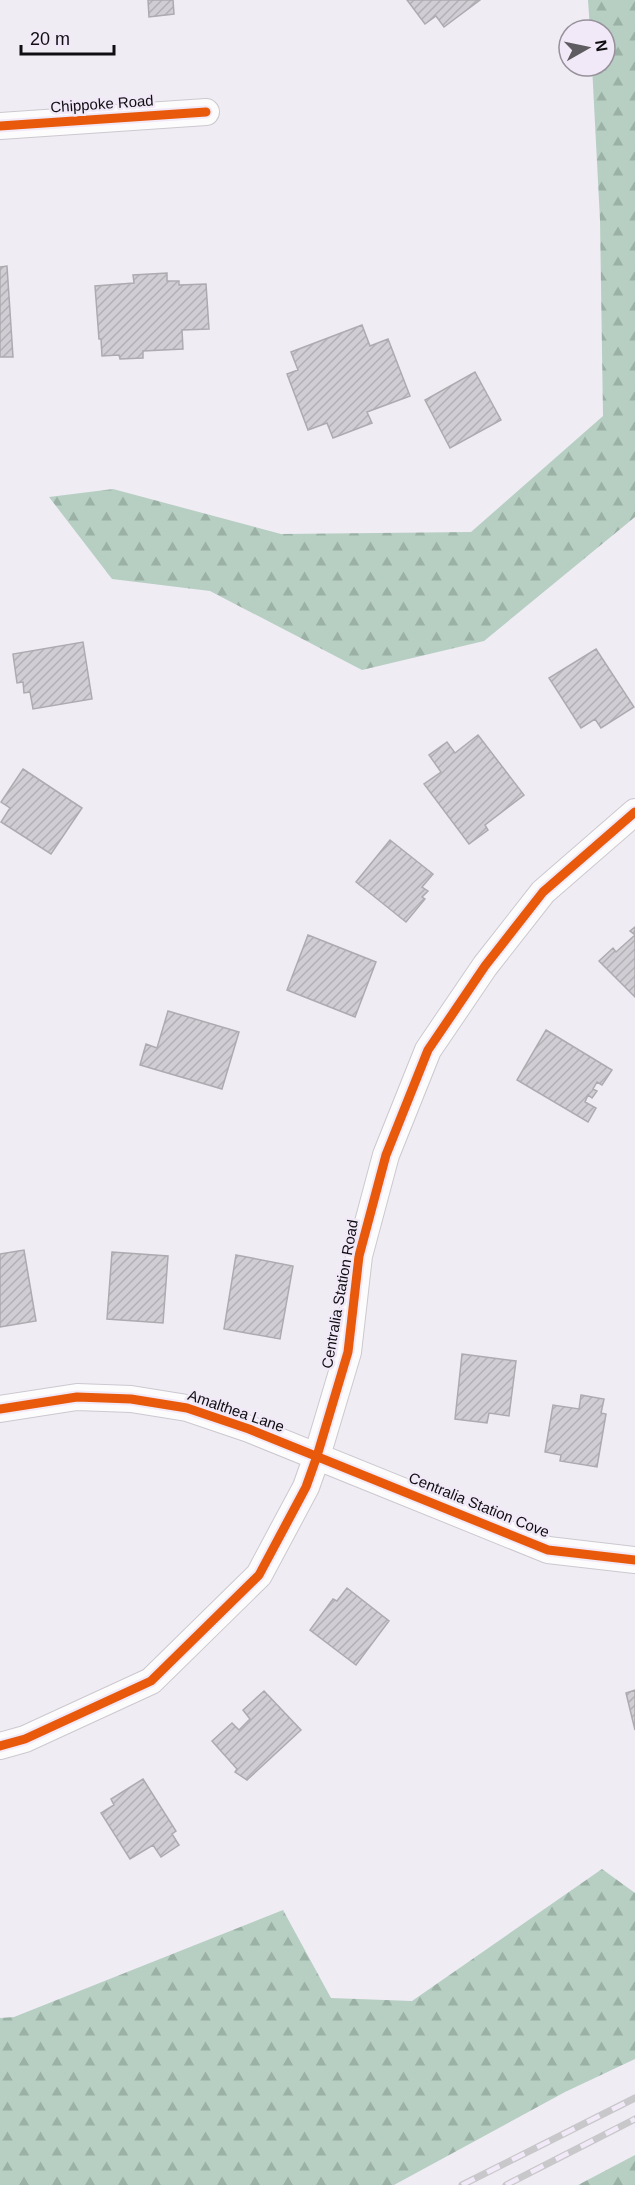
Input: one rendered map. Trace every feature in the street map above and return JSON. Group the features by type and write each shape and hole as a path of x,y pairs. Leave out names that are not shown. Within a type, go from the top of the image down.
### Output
{"street":[{"name":"Chippoke Road","path":"0,126 206,112"},
{"name":"Centralia Station Road","path":"0,1746 25,1739 152,1681 259,1575 306,1487 317,1456 348,1352 359,1256 386,1155 428,1050 485,966 543,892 635,812"},
{"name":"Amalthea Lane","path":"0,1409 77,1397 131,1398 187,1408 317,1456"},
{"name":"Centralia Station Cove","path":"317,1456 548,1550 635,1560"}],"green space":[{"path":"588,0 635,0 635,517 484,641 362,670 210,591 112,579 49,497 113,489 281,534 471,532 603,416 600,220 593,78 617,78 617,18 589,18"},
{"path":"602,1869 635,1893 635,2059 565,2092 394,2185 0,2185 0,2018 14,2017 283,1910 331,1998 412,2001"},
{"path":"635,2155 635,2185 578,2185"}],"building":[{"path":"148,0 173,0 174,14 149,17"},
{"path":"407,0 480,0 444,27 436,16 425,24"},
{"path":"7,266 13,357 0,357 0,267"},
{"path":"167,273 167,281 179,281 179,285 206,284 209,329 182,330 183,349 143,351 143,358 120,359 119,355 102,356 95,286 134,283 133,275"},
{"path":"362,325 370,346 388,339 410,396 367,412 372,423 333,438 327,423 308,430 287,374 298,370 291,352"},
{"path":"475,372 501,420 450,448 425,400"},
{"path":"83,642 92,699 33,709 30,692 24,693 23,682 17,683 13,654"},
{"path":"596,649 634,707 601,728 595,719 581,728 549,678"},
{"path":"478,735 524,795 485,825 488,830 469,844 424,784 441,772 429,755 447,742 455,753"},
{"path":"23,769 82,808 51,854 1,822 10,808 1,802"},
{"path":"390,840 433,874 422,887 428,891 422,897 425,899 406,922 356,882"},
{"path":"308,935 376,962 355,1017 287,990"},
{"path":"635,935 635,997 599,961 613,948 616,952"},
{"path":"168,1011 239,1032 222,1089 140,1065 146,1044 157,1048"},
{"path":"546,1030 612,1070 602,1085 597,1082 593,1089 597,1091 592,1098 588,1095 585,1102 596,1108 588,1122 517,1080"},
{"path":"24,1250 36,1321 0,1327 0,1254"},
{"path":"112,1252 168,1256 163,1323 107,1319"},
{"path":"236,1255 293,1266 280,1339 224,1329"},
{"path":"462,1354 516,1361 509,1416 489,1413 487,1423 455,1419"},
{"path":"581,1395 604,1399 601,1413 606,1414 597,1467 560,1461 561,1455 545,1452 553,1405 579,1409"},
{"path":"347,1588 389,1621 356,1665 310,1630 333,1599 337,1601"},
{"path":"635,1690 635,1730 626,1693"},
{"path":"264,1691 301,1730 247,1780 235,1772 237,1769 212,1741 232,1723 239,1730 250,1719 243,1710"},
{"path":"143,1779 176,1831 172,1834 179,1845 161,1857 153,1845 130,1859 101,1813 114,1805 111,1799"}],"railway":[{"path":"462,2185 635,2098"},
{"path":"506,2185 635,2119"}],"cycle path":[{"path":"0,126 206,112"},
{"path":"0,1746 25,1739 151,1681 259,1575 306,1487 317,1456 348,1352 359,1256 386,1155 428,1050 485,966 543,892 635,812"},
{"path":"0,1409 77,1397 131,1399 187,1408 249,1429 548,1550 635,1560"}]}
